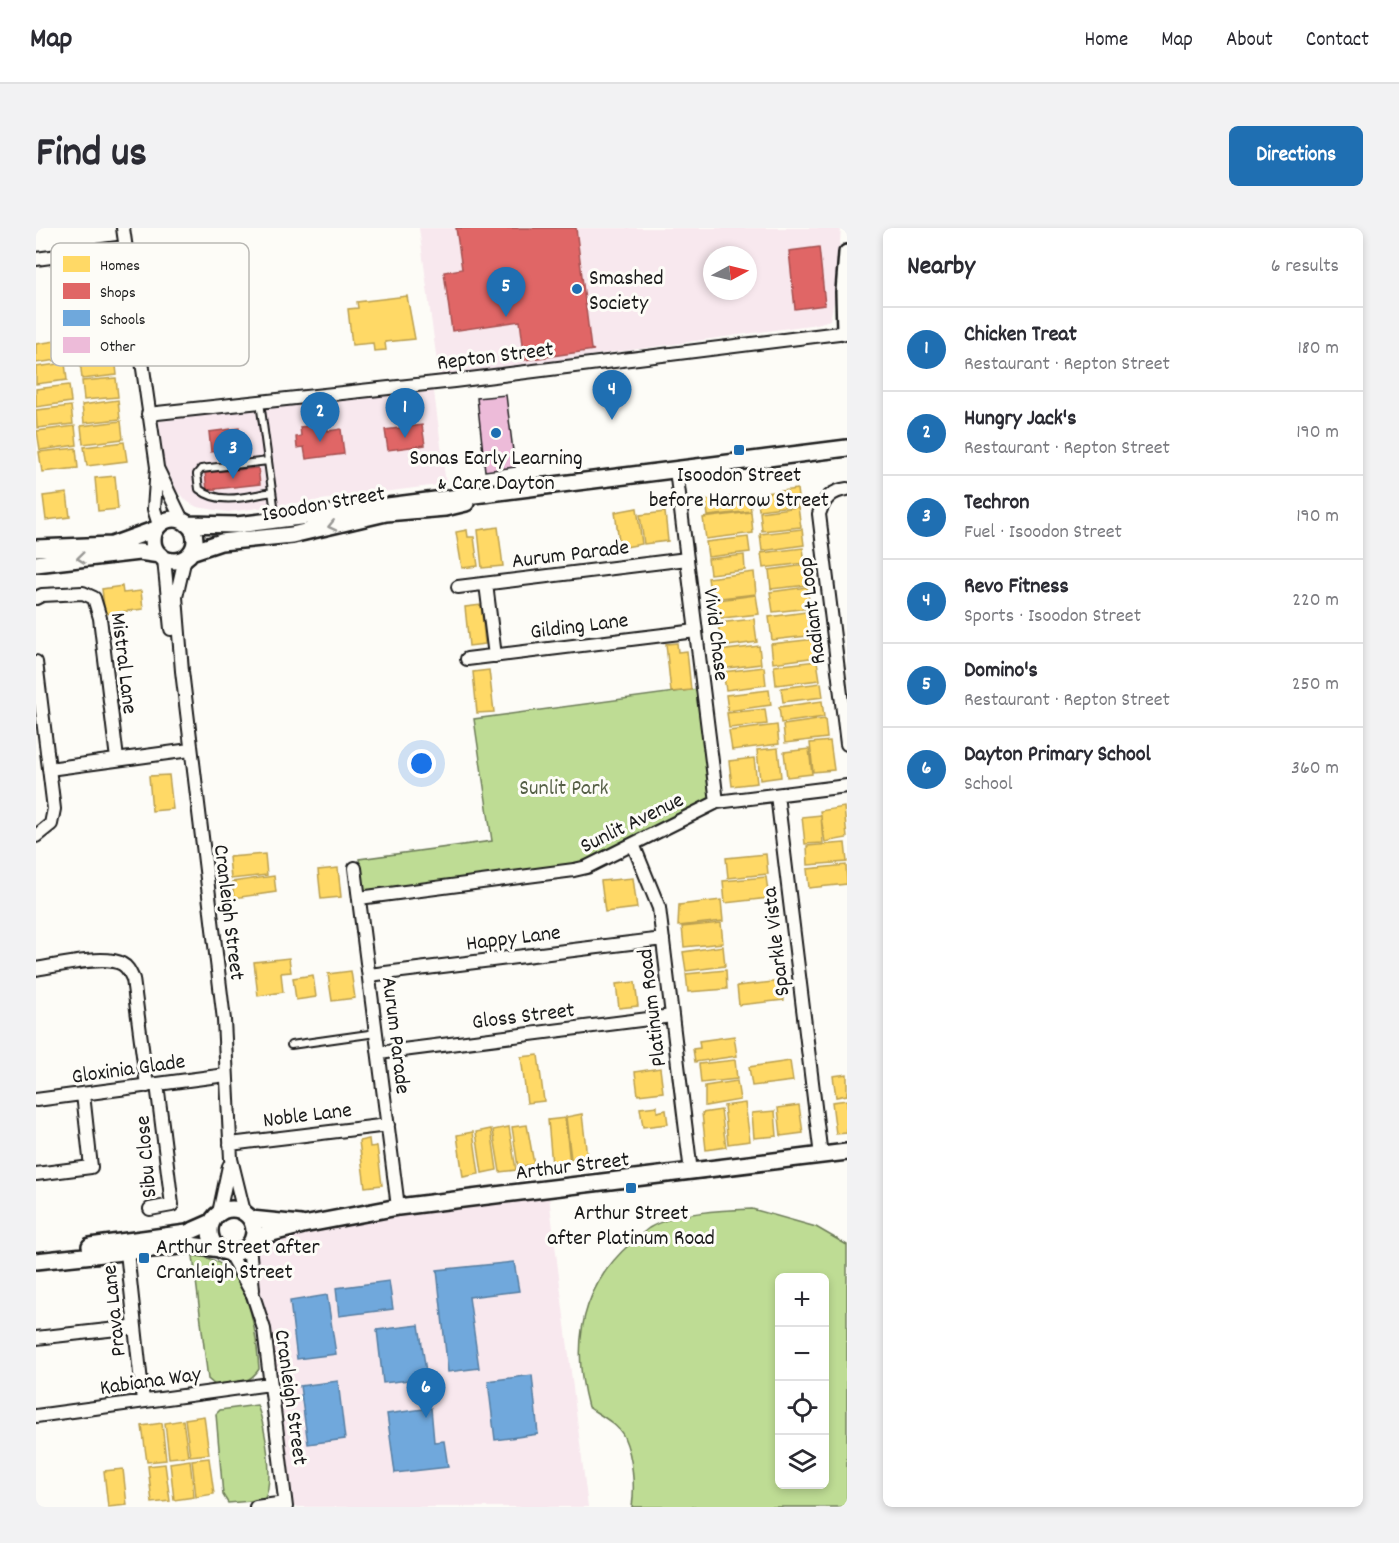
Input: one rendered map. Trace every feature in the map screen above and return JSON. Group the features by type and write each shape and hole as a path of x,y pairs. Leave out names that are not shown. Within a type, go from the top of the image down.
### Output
{"street":[{"path":"123,228 125,243"},
{"path":"846,332 844,292 847,253"},
{"path":"36,259 51,257"},
{"name":"Repton Street","path":"148,414 846,332"},
{"path":"141,366 157,467 154,509 158,527 154,546 162,557"},
{"name":"Isoodon Street","path":"36,548 112,545 158,527 169,520 185,523 237,525 847,448"},
{"path":"157,467 194,539 188,555"},
{"name":"Vivid Chase","path":"676,470 717,802"},
{"name":"Isoodon Street","path":"36,564 139,552 175,561 221,542 292,535 386,513 445,508 533,486"},
{"name":"Radiant Loop","path":"847,489 836,490 829,495 819,514 847,744"},
{"name":"Cranleigh Street","path":"188,555 176,597 182,671 224,1020 231,1159 247,1216"},
{"name":"Cranleigh Street","path":"162,557 173,644 182,671"},
{"name":"Aurum Parade","path":"458,587 687,559"},
{"path":"486,584 495,656"},
{"name":"Mistral Lane","path":"36,598 83,593 94,598 100,618 117,759"},
{"name":"Gilding Lane","path":"467,659 696,631"},
{"path":"36,662 39,713 49,769 54,817 46,831 36,836"},
{"path":"49,769 190,750"},
{"name":"Sunlit Avenue","path":"359,898 574,870 587,867 717,802 847,786"},
{"name":"Sparkle Vista","path":"777,795 821,1156"},
{"name":"Platinum Road","path":"633,844 656,897 691,1172"},
{"name":"Aurum Parade","path":"356,868 398,1207"},
{"name":"Happy Lane","path":"369,975 663,939"},
{"path":"36,969 105,960 122,964 129,970 133,979 152,1085"},
{"name":"Gloss Street","path":"379,1053 672,1016"},
{"name":"Gloxinia Glade","path":"36,1100 226,1075"},
{"name":"Sibu Close","path":"150,1209 172,1205 152,1085"},
{"path":"36,1174 92,1167 83,1094"},
{"name":"Noble Lane","path":"230,1143 388,1125"},
{"name":"Arthur Street","path":"251,1241 303,1225 398,1207 847,1152"},
{"name":"Cranleigh Street","path":"216,1217 231,1159"},
{"path":"36,1253 187,1233 232,1209 247,1216 251,1241 238,1252 190,1245 36,1262"},
{"name":"Arthur Street","path":"247,1216 303,1225"},
{"path":"216,1217 211,1237 224,1251"},
{"name":"Cranleigh Street","path":"251,1241 253,1294 264,1329 286,1505"},
{"name":"Cranleigh Street","path":"224,1251 253,1294"},
{"name":"Prava Lane","path":"127,1252 143,1401"},
{"path":"36,1338 135,1327"},
{"name":"Kabiana Way","path":"36,1416 270,1384"},
{"path":"256,1507 286,1505"}],"lane":[{"path":"260,402 276,520"},
{"path":"268,460 201,470 197,474 199,489 209,497 224,499 272,492"},
{"path":"291,1045 376,1033"}],"shaded area":[{"path":"419,228 841,228 837,288 830,320 817,324 439,377"},
{"path":"433,384 446,484 228,512 197,507 188,502 177,491 164,464 159,421"},
{"path":"548,1189 588,1507 286,1507 253,1295 253,1238"}],"green space":[{"name":"Sunlit Park","path":"697,689 710,799 586,863 364,893 359,859 492,841 474,719"},
{"path":"752,1209 816,1227 847,1245 847,1507 632,1507 632,1472 624,1437 613,1424 588,1407 581,1361 584,1318 601,1278 614,1260 649,1228 672,1218 713,1211"},
{"path":"193,1256 212,1259 226,1268 246,1297 255,1333 259,1369 246,1381 216,1386 208,1379"},
{"path":"257,1405 268,1453 267,1492 264,1500 228,1503 223,1495 216,1414 220,1410"}],"building: Homes":[{"path":"407,296 415,339 385,342 386,350 374,351 373,343 352,345 348,309 358,308 357,302"},
{"path":"51,342 51,361 36,363 36,344"},
{"path":"65,366 67,380 36,384 36,367"},
{"path":"81,366 116,366 117,375 82,379"},
{"path":"116,378 118,397 84,400 82,381"},
{"path":"69,385 71,402 36,407 36,389"},
{"path":"118,400 120,419 84,423 82,405"},
{"path":"71,406 73,424 37,428 36,410"},
{"path":"121,421 123,439 83,444 81,426"},
{"path":"75,426 77,445 40,450 37,431"},
{"path":"124,442 127,461 87,466 84,447"},
{"path":"76,448 78,468 42,472 39,452"},
{"path":"115,476 118,509 98,511 95,478"},
{"path":"797,489 799,505 759,510 757,494"},
{"path":"67,493 70,517 46,520 43,496"},
{"path":"749,495 751,511 708,516 706,500"},
{"path":"798,507 801,527 762,531 760,512"},
{"path":"637,508 642,544 620,548 615,512"},
{"path":"665,512 668,541 644,544 640,515"},
{"path":"751,512 753,533 706,539 703,518"},
{"path":"498,527 503,566 482,568 478,530"},
{"path":"802,529 804,545 762,551 760,534"},
{"path":"467,530 468,537 474,537 478,566 462,568 456,532"},
{"path":"748,537 750,552 708,557 706,542"},
{"path":"803,548 805,563 763,568 761,553"},
{"path":"744,555 745,570 710,574 708,559"},
{"path":"805,565 808,585 771,589 769,570"},
{"path":"754,572 756,594 711,599 708,578"},
{"path":"122,586 123,593 141,591 143,609 105,614 102,589"},
{"path":"807,587 810,608 773,612 770,592"},
{"path":"756,595 759,614 713,619 711,601"},
{"path":"481,605 485,644 469,646 465,607"},
{"path":"813,611 816,635 772,640 769,617"},
{"path":"754,619 757,642 721,647 718,623"},
{"path":"815,639 817,657 773,663 771,644"},
{"path":"677,643 678,652 687,651 691,690 671,692 666,644"},
{"path":"759,646 761,664 720,669 718,651"},
{"path":"817,661 820,680 776,685 774,666"},
{"path":"764,667 766,685 726,690 723,672"},
{"path":"489,670 494,712 477,713 473,672"},
{"path":"821,683 823,697 783,702 781,688"},
{"path":"769,690 771,705 728,711 726,695"},
{"path":"822,701 824,717 781,723 779,707"},
{"path":"765,709 767,724 729,728 727,713"},
{"path":"825,719 827,738 785,743 783,725"},
{"path":"777,725 779,744 732,750 729,731"},
{"path":"830,741 834,770 813,772 810,743"},
{"path":"778,748 781,777 760,780 757,750"},
{"path":"809,749 812,774 787,777 784,752"},
{"path":"754,758 757,783 732,786 729,761"},
{"path":"169,775 173,809 152,811 149,776"},
{"path":"844,807 847,838 825,842 820,811"},
{"path":"821,815 823,843 805,844 802,817"},
{"path":"845,843 847,862 808,865 807,846"},
{"path":"265,854 267,875 231,879 229,857"},
{"path":"766,854 768,874 728,878 726,858"},
{"path":"846,865 847,884 809,888 807,869"},
{"path":"338,868 341,897 321,899 318,870"},
{"path":"274,876 276,892 234,898 232,882"},
{"path":"766,877 769,898 725,903 723,881"},
{"path":"633,878 637,908 605,912 601,881"},
{"path":"721,900 723,921 678,926 679,905"},
{"path":"721,923 723,943 684,947 682,927"},
{"path":"723,946 725,966 686,971 683,952"},
{"path":"289,958 291,972 281,973 283,992 258,996 254,962"},
{"path":"726,970 727,989 688,992 686,974"},
{"path":"351,971 355,998 332,1001 328,974"},
{"path":"313,975 316,997 296,1000 293,978"},
{"path":"782,981 784,1000 739,1005 737,986"},
{"path":"635,982 638,1006 619,1008 616,984"},
{"path":"734,1036 737,1056 695,1062 693,1049 700,1048 699,1041"},
{"path":"538,1055 544,1101 527,1103 521,1057"},
{"path":"735,1060 737,1079 701,1083 699,1064"},
{"path":"790,1061 793,1081 752,1086 749,1067"},
{"path":"660,1068 663,1092 638,1095 635,1072"},
{"path":"847,1074 847,1095 836,1097 833,1076"},
{"path":"737,1081 740,1100 705,1106 705,1086"},
{"path":"847,1100 847,1133 836,1134 832,1102"},
{"path":"745,1103 750,1141 728,1144 724,1106"},
{"path":"799,1105 803,1133 781,1136 778,1108"},
{"path":"657,1106 657,1112 666,1110 668,1124 643,1127 640,1108"},
{"path":"721,1110 726,1147 706,1150 702,1113"},
{"path":"775,1111 777,1136 754,1138 752,1113"},
{"path":"582,1114 587,1157 571,1159 566,1117"},
{"path":"565,1118 570,1163 552,1165 548,1120"},
{"path":"527,1125 534,1164 518,1167 512,1127"},
{"path":"509,1127 516,1170 500,1172 493,1130"},
{"path":"491,1129 497,1170 482,1173 476,1132"},
{"path":"473,1132 479,1174 463,1177 457,1135"},
{"path":"369,1139 370,1147 377,1146 382,1185 365,1187 359,1141"},
{"path":"204,1416 209,1454 190,1456 185,1419"},
{"path":"183,1420 188,1456 169,1458 165,1423"},
{"path":"162,1423 166,1460 147,1462 142,1426"},
{"path":"209,1458 214,1494 196,1497 192,1460"},
{"path":"190,1460 194,1497 174,1500 170,1463"},
{"path":"165,1464 170,1501 152,1503 148,1466"},
{"path":"123,1469 127,1505 108,1507 104,1471"}],"building: Shops":[{"path":"456,228 576,228 591,349 594,350 525,360 520,321 452,331 444,272 462,269"},
{"path":"819,247 825,305 795,309 789,251"},
{"path":"327,424 328,431 341,429 344,454 306,459 304,447 297,448 296,437 301,436 300,427"},
{"path":"422,425 425,445 388,450 385,430"},
{"path":"239,428 241,448 211,452 209,432"},
{"path":"258,468 260,484 207,490 205,473"}],"building: Schools":[{"path":"514,1262 519,1291 469,1297 479,1368 448,1372 437,1270"},
{"path":"389,1281 393,1309 339,1316 336,1288"},
{"path":"327,1295 336,1354 297,1359 290,1301"},
{"path":"419,1325 427,1378 383,1383 377,1330"},
{"path":"532,1375 538,1434 495,1440 488,1381"},
{"path":"338,1381 345,1439 308,1444 300,1386"},
{"path":"431,1408 434,1442 444,1441 448,1467 395,1473 387,1414"}],"building: Other":[{"name":"Sonas Early Learning & Care Dayton","path":"506,395 515,467 485,471 477,398"}],"place":[{"name":"Smashed Society","path":"577,289"},
{"name":"Domino's","path":"506,317"},
{"name":"Revo Fitness","path":"612,420"},
{"name":"Sonas Early Learning & Care Dayton","path":"496,433"},
{"name":"Chicken Treat","path":"405,438"},
{"name":"Hungry Jack's","path":"320,442"},
{"name":"Isoodon Street before Harrow Street","path":"739,450"},
{"name":"Techron","path":"233,479"},
{"name":"Arthur Street after Platinum Road","path":"631,1188"},
{"name":"Arthur Street after Cranleigh Street","path":"144,1258"},
{"name":"Dayton Primary School","path":"426,1418"}]}
